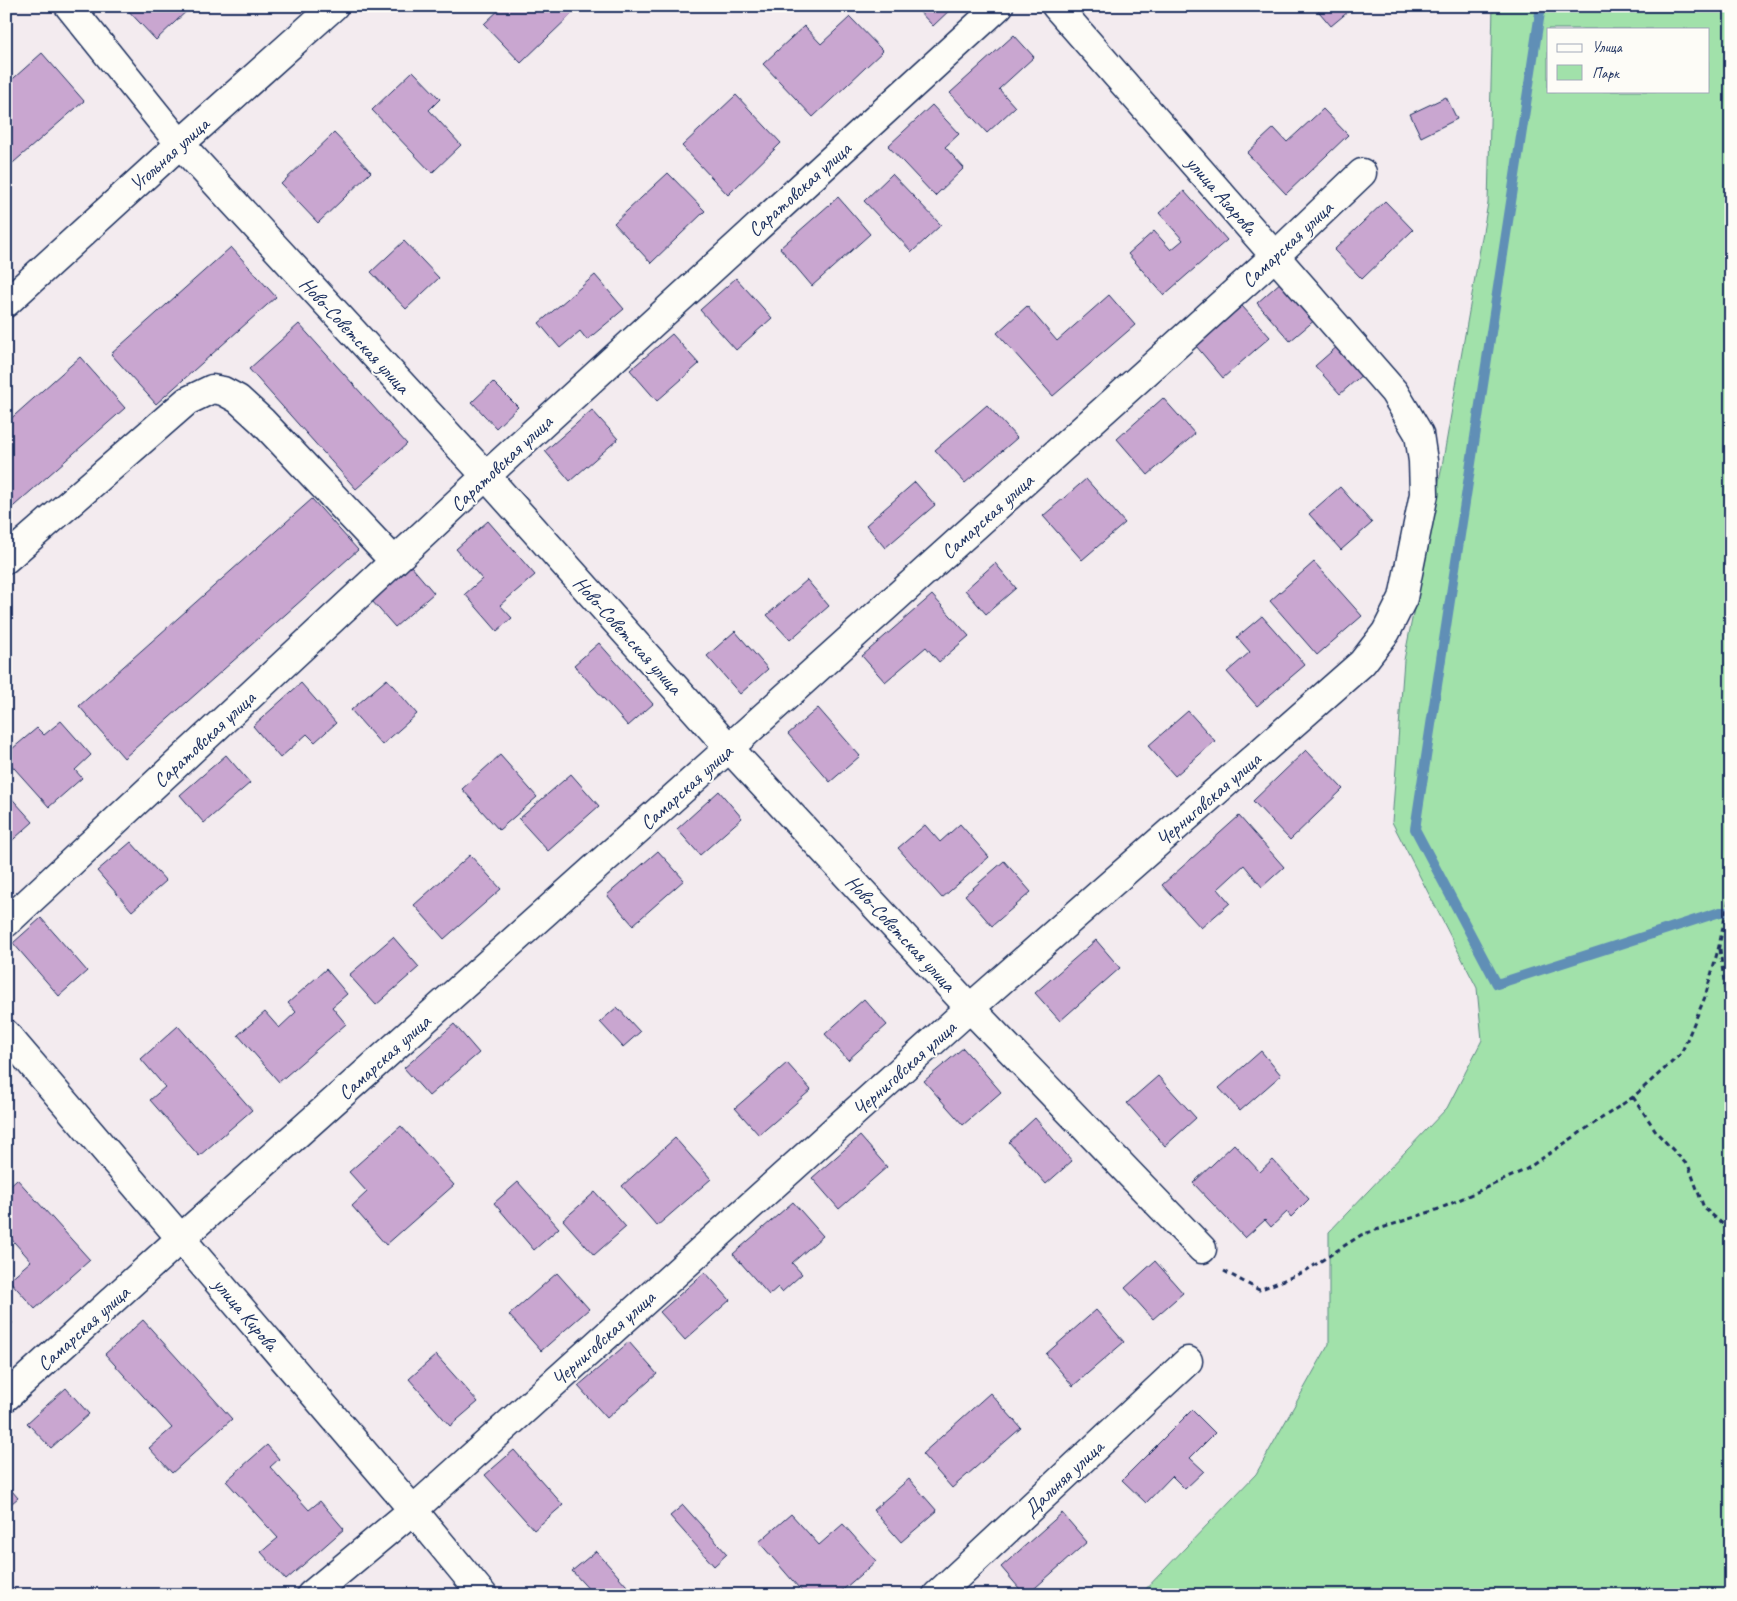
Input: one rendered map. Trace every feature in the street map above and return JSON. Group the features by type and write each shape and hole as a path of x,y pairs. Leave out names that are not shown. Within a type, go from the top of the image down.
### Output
{"street":[{"name":"Ново-Советская улица","path":"68,6 180,144 486,476 729,748 970,1008 1209,1258"},
{"name":"Угольная улица","path":"6,303 334,6"},
{"name":"Саратовская улица","path":"6,923 486,476 999,6"},
{"name":"улица Азарова","path":"1056,6 1394,392 1419,434 1423,461 1424,494"},
{"name":"Самарская улица","path":"6,1397 1275,256 1362,173"},
{"path":"6,559 187,401 212,389 223,391 238,399 262,421 394,561"},
{"name":"Черниговская улица","path":"311,1595 413,1510 970,1008 1362,663 1386,632 1403,598 1424,494"},
{"name":"улица Кирова","path":"6,1034 413,1510 483,1595"},
{"name":"Дальняя улица","path":"937,1595 1188,1361"}],"path":[{"path":"1209,1258 1260,1290 1304,1272 1361,1235 1439,1209 1525,1170 1633,1097 1681,1054 1705,997 1720,946 1731,889"},
{"path":"1720,946 1731,1038"},
{"path":"1633,1097 1658,1134 1689,1167 1704,1208 1731,1232"}],"green space":[{"path":"1493,6 1731,6 1731,1595 1140,1595 1256,1474 1329,1344 1329,1232 1447,1108 1482,1040 1477,988 1392,822 1404,660 1442,466 1488,203"}],"building":[{"path":"124,6 192,6 156,40"},
{"path":"503,6 569,6 574,12 521,63 484,24"},
{"path":"914,6 954,6 933,26"},
{"path":"1314,6 1355,6 1331,26"},
{"path":"850,17 883,51 813,117 763,64 804,26 821,44"},
{"path":"1014,35 1034,57 999,89 1015,107 987,133 950,93"},
{"path":"42,53 84,101 6,169 6,85"},
{"path":"413,71 440,99 429,110 461,145 432,173 372,110"},
{"path":"736,95 781,143 728,195 682,146"},
{"path":"1446,97 1457,119 1421,137 1410,114"},
{"path":"932,105 959,134 945,147 964,168 935,196 888,146"},
{"path":"1323,109 1348,135 1286,194 1247,153 1274,128 1287,142"},
{"path":"334,133 371,172 318,223 281,184"},
{"path":"668,173 705,211 651,263 614,223"},
{"path":"892,174 941,225 912,252 864,201"},
{"path":"1184,191 1227,240 1164,295 1128,254 1154,231 1171,250 1183,240 1159,213"},
{"path":"838,197 870,234 812,286 780,248"},
{"path":"1385,201 1413,230 1362,279 1334,250"},
{"path":"404,241 439,278 406,309 371,272"},
{"path":"231,247 276,297 156,404 111,354"},
{"path":"595,275 624,309 587,340 580,331 560,348 539,323"},
{"path":"736,278 772,318 736,350 700,310"},
{"path":"1282,281 1316,319 1290,341 1257,303"},
{"path":"1109,295 1135,325 1053,396 997,333 1027,306 1057,341"},
{"path":"1242,306 1270,337 1223,378 1196,346"},
{"path":"299,324 407,444 356,489 249,369"},
{"path":"672,334 699,364 657,401 630,370"},
{"path":"1339,345 1364,373 1340,394 1315,366"},
{"path":"80,357 125,408 6,513 6,423"},
{"path":"493,382 518,407 496,428 472,402"},
{"path":"1163,398 1195,434 1148,475 1117,439"},
{"path":"987,405 1017,438 965,483 935,450"},
{"path":"592,410 618,439 570,481 545,451"},
{"path":"1086,479 1125,523 1082,560 1043,516"},
{"path":"915,482 935,505 885,548 866,525"},
{"path":"1340,487 1372,523 1341,550 1309,514"},
{"path":"312,499 358,550 124,758 79,706"},
{"path":"488,521 535,575 500,605 512,618 497,631 465,594 482,579 456,549"},
{"path":"1314,562 1362,616 1317,655 1270,601"},
{"path":"995,563 1016,588 986,614 965,590"},
{"path":"411,566 434,593 395,627 372,601"},
{"path":"807,580 829,606 790,640 767,615"},
{"path":"932,595 969,636 939,662 926,647 885,682 862,656"},
{"path":"1262,616 1305,665 1257,706 1227,672 1250,652 1237,637"},
{"path":"735,631 768,669 740,694 707,656"},
{"path":"599,643 653,704 628,726 574,665"},
{"path":"387,679 417,714 382,745 351,710"},
{"path":"301,683 336,723 315,742 307,734 280,758 253,726"},
{"path":"818,708 860,756 830,782 788,734"},
{"path":"1188,711 1215,741 1175,776 1148,746"},
{"path":"61,721 91,755 75,770 82,778 49,807 6,759 6,754 37,728 44,735"},
{"path":"1306,750 1343,789 1290,840 1253,801"},
{"path":"226,755 250,783 204,823 180,795"},
{"path":"500,755 537,797 499,830 462,789"},
{"path":"571,774 599,806 548,851 519,819"},
{"path":"719,791 742,818 700,855 677,829"},
{"path":"6,792 33,822 6,846"},
{"path":"1239,816 1284,867 1262,887 1244,865 1218,889 1230,903 1201,928 1162,885"},
{"path":"960,824 989,857 942,898 898,848 925,825 940,842"},
{"path":"131,842 166,881 132,911 97,871"},
{"path":"658,851 684,880 633,925 607,895"},
{"path":"470,855 501,889 444,939 414,905"},
{"path":"1004,861 1031,892 992,926 965,895"},
{"path":"41,918 87,971 59,996 13,943"},
{"path":"393,937 419,967 376,1005 349,975"},
{"path":"1096,940 1120,968 1060,1021 1035,993"},
{"path":"326,969 347,994 332,1007 346,1024 279,1082 238,1035 265,1012 279,1028 296,1012 288,1003"},
{"path":"864,999 887,1025 848,1060 825,1034"},
{"path":"617,1007 640,1032 623,1047 600,1022"},
{"path":"454,1024 479,1053 429,1096 404,1068"},
{"path":"178,1026 252,1110 199,1156 150,1100 165,1087 141,1059"},
{"path":"963,1048 1001,1092 963,1125 924,1081"},
{"path":"1261,1051 1281,1075 1240,1111 1219,1088"},
{"path":"787,1063 811,1090 759,1135 735,1108"},
{"path":"1158,1076 1196,1118 1165,1146 1127,1103"},
{"path":"1035,1118 1072,1161 1046,1184 1009,1142"},
{"path":"401,1126 454,1185 386,1245 352,1206 367,1192 349,1172"},
{"path":"860,1136 887,1167 839,1209 812,1178"},
{"path":"675,1138 711,1179 657,1226 622,1186"},
{"path":"1234,1144 1260,1172 1273,1160 1309,1199 1291,1217 1287,1212 1271,1227 1265,1220 1245,1238 1193,1183"},
{"path":"17,1179 90,1260 35,1309 9,1280 31,1261 6,1233 6,1189"},
{"path":"518,1182 559,1228 534,1250 494,1203"},
{"path":"595,1192 626,1227 594,1255 563,1220"},
{"path":"793,1202 823,1236 792,1263 802,1274 782,1292 778,1287 769,1295 733,1254"},
{"path":"1155,1261 1183,1293 1153,1319 1125,1288"},
{"path":"705,1272 730,1300 685,1340 660,1312"},
{"path":"557,1273 589,1309 541,1351 509,1315"},
{"path":"1096,1310 1124,1342 1073,1386 1046,1354"},
{"path":"6,1316 13,1323 6,1329"},
{"path":"143,1320 232,1419 172,1473 149,1448 172,1428 105,1354"},
{"path":"629,1342 657,1374 607,1418 578,1386"},
{"path":"436,1355 478,1402 450,1426 409,1379"},
{"path":"66,1388 89,1414 51,1448 27,1423"},
{"path":"990,1393 1021,1428 952,1488 922,1454"},
{"path":"1192,1410 1215,1433 1190,1458 1204,1471 1185,1489 1172,1476 1146,1503 1122,1480"},
{"path":"267,1445 279,1459 270,1467 309,1510 320,1501 344,1529 286,1580 261,1552 278,1538 226,1481"},
{"path":"514,1450 563,1505 534,1530 485,1475"},
{"path":"909,1479 937,1511 901,1542 873,1510"},
{"path":"6,1484 18,1498 6,1508"},
{"path":"683,1505 727,1554 714,1566 670,1516"},
{"path":"1062,1513 1087,1542 1025,1595 1001,1567"},
{"path":"791,1514 819,1545 843,1524 876,1561 837,1595 805,1595 759,1542"},
{"path":"596,1551 633,1595 594,1595 572,1571"}],"waterway":[{"path":"1541,6 1415,829 1497,984 1720,912 1731,912"}]}
